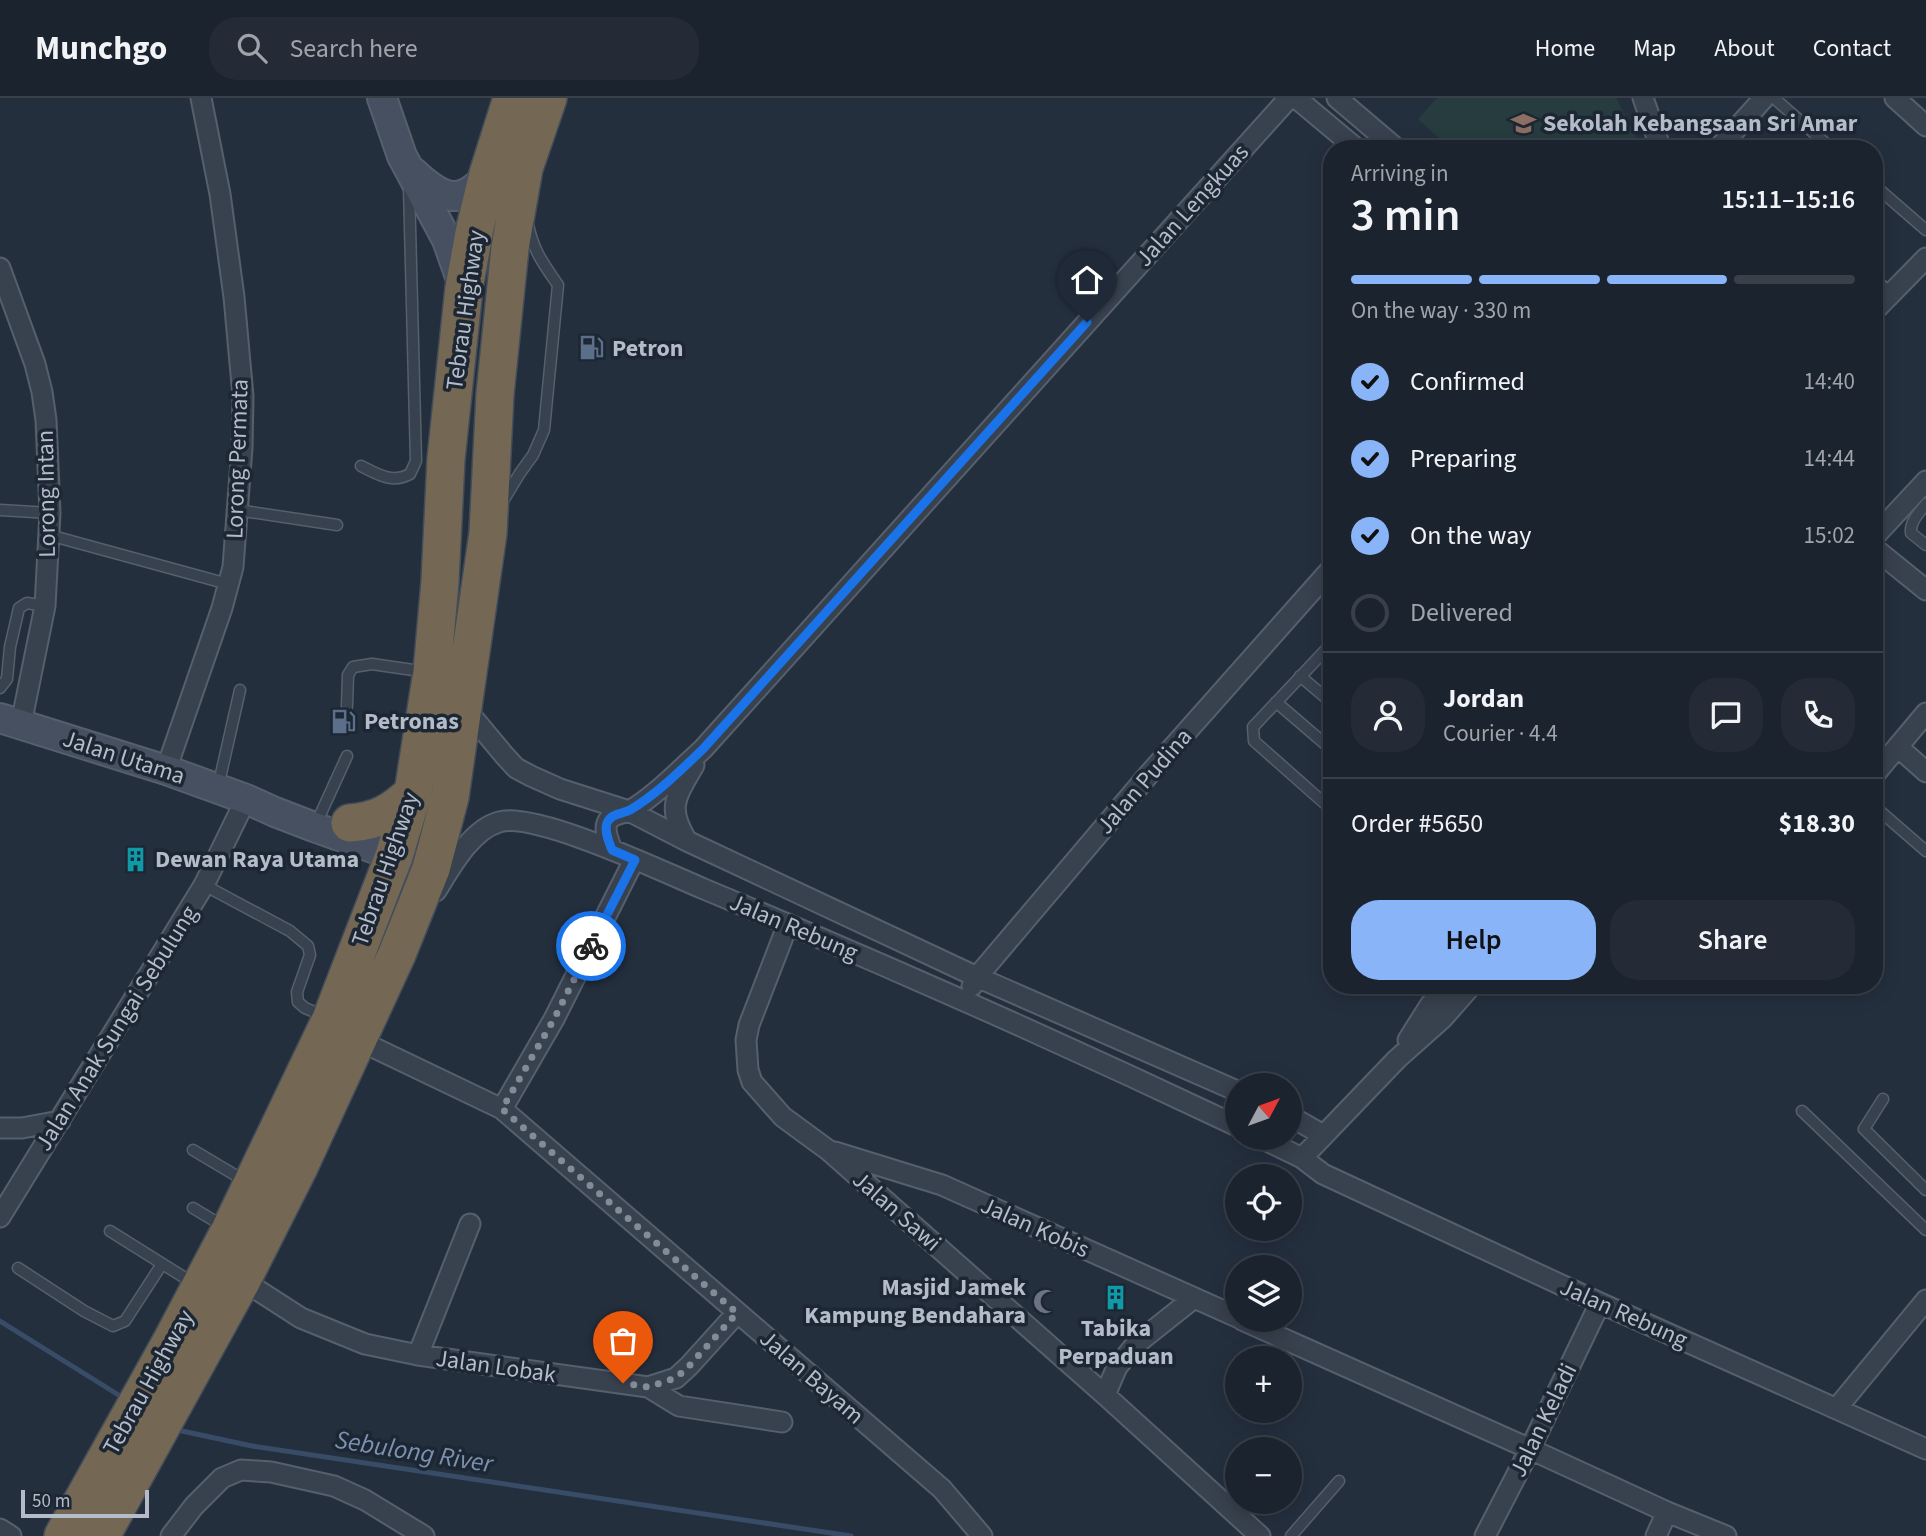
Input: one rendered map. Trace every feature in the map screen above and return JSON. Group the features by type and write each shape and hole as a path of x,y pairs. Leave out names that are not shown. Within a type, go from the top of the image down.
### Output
{"highway":[{"name":"Tebrau Highway","path":"184,1351 200,1287 252,1185 345,1030 397,954 435,855 450,797 488,533 497,381 510,248 524,168 548,98"},
{"name":"Tebrau Highway","path":"63,1536 119,1470 184,1351 242,1280 299,1167 345,1030 413,793 432,672 446,459 464,288 475,228 507,102"},
{"path":"440,582 443,592 456,604 470,602 481,588"},
{"path":"328,821 368,822 398,807 413,793"},
{"name":"Tebrau Highway","path":"102,1536 119,1470"}],"street":[{"name":"Lorong Permata","path":"166,770 222,608 233,567 242,449 243,396 234,297 220,194 201,98"},
{"path":"382,98 408,168 447,240 464,288"},
{"name":"Jalan Lengkuas","path":"612,850 607,835 607,823 613,816 629,811 703,749 1289,98"},
{"path":"1296,98 1346,140"},
{"path":"1337,98 1386,140"},
{"path":"1643,98 1658,140"},
{"path":"1726,140 1764,98"},
{"path":"1895,98 1926,126"},
{"path":"408,168 427,185 453,196 464,196 488,174"},
{"path":"1883,295 1926,258"},
{"name":"Lorong Intan","path":"0,268 35,364 42,392 46,420 50,513 45,606 11,721"},
{"path":"1883,527 1926,481"},
{"path":"1883,555 1926,590"},
{"name":"Jalan Pudina","path":"965,1001 977,977 1150,773 1323,578"},
{"name":"Jalan Rebung","path":"464,707 516,768 560,789 629,811 687,841 977,977 1225,1086"},
{"path":"1883,764 1926,713"},
{"name":"Jalan Utama","path":"11,721 166,770 246,799 279,802 397,845 435,855"},
{"path":"1898,747 1926,772"},
{"name":"Jalan Lengkuas","path":"687,841 674,813 678,793 703,749"},
{"name":"Jalan Anak Sungai Sebulung","path":"0,1217 204,885 246,799"},
{"name":"Jalan Rebung","path":"397,954 467,845 484,830 499,821 543,826 612,850 788,924 965,1001 1225,1120"},
{"path":"502,1109 554,1019 635,860"},
{"name":"Jalan Sawi","path":"788,924 749,1025 746,1040 748,1070 752,1082 783,1117 828,1150 1260,1536"},
{"path":"1397,1059 1430,1005 1440,994"},
{"path":"1302,1158 1464,994"},
{"name":"Jalan Bayam","path":"345,1030 502,1109 942,1489 982,1536"},
{"path":"0,1128 22,1128 60,1121"},
{"path":"1302,1123 1323,1135"},
{"path":"1323,1135 1323,1174"},
{"name":"Jalan Kobis","path":"828,1150 942,1185 1225,1311"},
{"name":"Jalan Rebung","path":"1286,1150 1302,1158 1323,1174 1600,1303 1926,1449"},
{"path":"418,1355 470,1224"},
{"name":"Jalan Lobak","path":"242,1280 301,1318 365,1344 418,1355 648,1387 676,1378 737,1313"},
{"path":"1105,1395 1117,1367 1136,1344 1194,1298"},
{"path":"1837,1408 1925,1302"},
{"name":"Jalan Keladi","path":"1485,1536 1600,1303"},
{"name":"Jalan Kobis","path":"1271,1332 1667,1512 1726,1536"},
{"path":"648,1387 679,1406 782,1422"},
{"path":"171,1536 194,1506 222,1478 241,1470 271,1472 334,1486 365,1500 424,1536"},
{"path":"1656,1536 1667,1512"},
{"path":"0,1529 11,1536"}],"lane":[{"path":"1774,98 1822,140"},
{"path":"361,466 386,478 403,478 410,474 416,461 408,168"},
{"path":"488,533 507,492 534,455 544,430 551,361 558,285 532,243 527,219 524,168"},
{"path":"1883,193 1926,230"},
{"path":"410,232 424,223 437,222"},
{"path":"1926,504 1913,521 1911,533 1926,545"},
{"path":"0,510 50,513"},
{"path":"237,510 337,525"},
{"path":"49,535 228,584"},
{"path":"0,688 7,679 10,646 19,608 27,603 45,606"},
{"path":"1323,652 1252,727 1254,741 1323,802"},
{"path":"347,706 348,675 353,667 372,664 432,672"},
{"path":"1300,676 1323,695"},
{"path":"218,788 240,690"},
{"path":"1276,702 1323,742"},
{"path":"328,821 347,756"},
{"path":"1883,814 1926,851"},
{"path":"204,885 290,931 308,946 310,955 298,992 298,1002 345,1030"},
{"path":"1883,1099 1864,1129 1926,1190"},
{"path":"1802,1111 1926,1230"},
{"path":"192,1150 252,1185"},
{"path":"192,1208 230,1230"},
{"path":"110,1231 200,1287"},
{"path":"18,1268 84,1311 113,1326 125,1321 162,1264"},
{"path":"1291,1536 1339,1481"}],"green space":[{"name":"Sekolah Kebangsaan Sri Amar","path":"1437,98 1616,98 1638,140 1441,140 1418,119"}],"waterway":[{"name":"Sebulong River","path":"0,1321 125,1399"},
{"name":"Sebulong River","path":"176,1428 252,1446 851,1536"}],"way so far":[{"path":"591,946 554,1019 502,1109 737,1313 676,1378 648,1387 623,1383"}],"place":[{"name":"Sekolah Kebangsaan Sri Amar","path":"1523,123"},
{"name":"Petron","path":"592,348"},
{"name":"Petronas","path":"344,721"},
{"name":"Dewan Raya Utama","path":"135,859"},
{"name":"Tabika Perpaduan","path":"1116,1297"},
{"name":"Masjid Jamek Kampung Bendahara","path":"1046,1301"}],"route":[{"path":"591,946 635,860 612,850 607,835 607,823 613,816 629,811 703,749 1087,322"}]}
